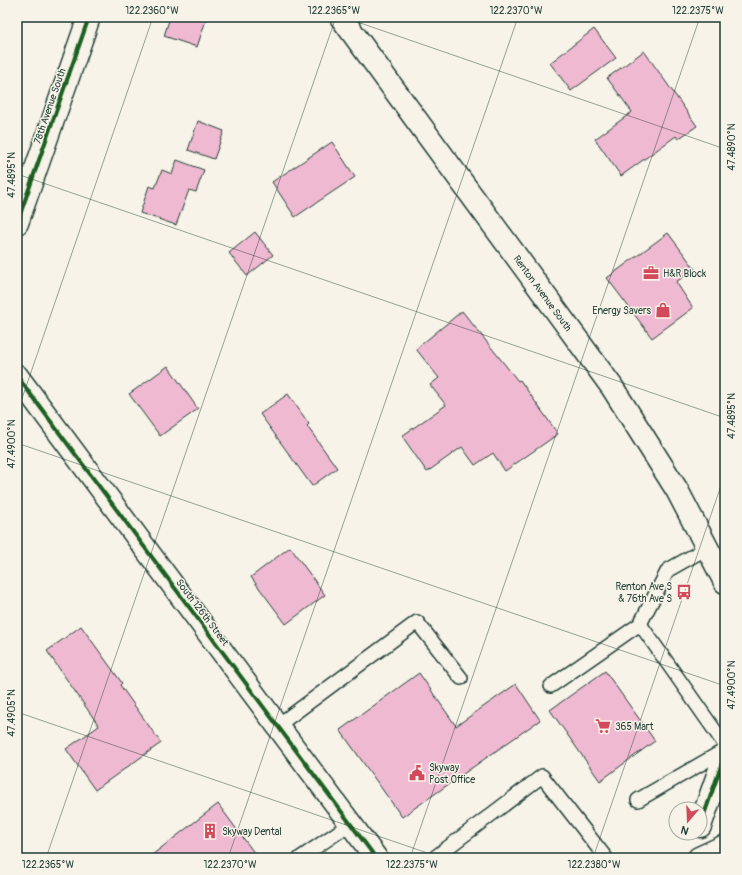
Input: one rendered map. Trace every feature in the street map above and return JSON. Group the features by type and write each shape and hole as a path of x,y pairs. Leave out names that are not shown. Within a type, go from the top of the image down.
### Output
{"street":[{"name":"78th Avenue South","path":"17,223 89,17"},
{"name":"Renton Avenue South","path":"341,17 612,387 677,490 725,582"},
{"name":"South 126th Street","path":"17,376 376,858"},
{"path":"708,803 725,755"},
{"path":"689,858 695,841"},
{"path":"699,858 725,846"}],"lane":[{"path":"551,686 640,624 668,570 708,548"},
{"path":"277,726 417,622 460,678"},
{"path":"640,624 725,745"},
{"path":"638,800 725,750"},
{"path":"434,858 542,776 606,858"},
{"path":"300,858 350,824"}],"building":[{"path":"170,17 207,17 197,47 164,36"},
{"path":"594,29 616,58 571,91 550,63"},
{"path":"644,51 697,126 678,139 676,136 621,176 595,139 632,112 607,78"},
{"path":"198,121 224,131 214,159 188,150"},
{"path":"332,142 355,177 295,217 272,182"},
{"path":"177,160 204,170 196,192 189,190 176,225 140,213 149,186 155,188 162,170 172,174"},
{"path":"255,232 273,255 247,276 229,253"},
{"name":"H&R Block","path":"668,233 695,269 676,282 693,308 652,338 607,278"},
{"path":"462,311 518,381 520,380 558,434 505,471 493,453 475,465 462,447 427,472 402,436 446,405 430,385 439,378 416,349"},
{"path":"168,366 198,409 160,436 129,394"},
{"path":"288,394 309,424 307,426 337,468 312,486 260,414"},
{"path":"290,547 325,595 286,624 251,577"},
{"path":"81,626 122,683 120,685 161,743 95,790 66,749 99,726 47,651"},
{"name":"365 Mart","path":"605,671 655,741 600,781 550,710"},
{"name":"Skyway Post Office","path":"419,673 456,726 516,684 540,720 402,817 340,730"},
{"name":"Skyway Dental","path":"218,804 258,858 148,858"}],"cycle path":[{"path":"17,223 89,17"},
{"path":"17,376 376,858"},
{"path":"708,803 725,755"}],"place":[{"name":"H&R Block","path":"651,273"},
{"name":"Energy Savers","path":"663,310"},
{"name":"Renton Ave S & 76th Ave S","path":"684,592"},
{"name":"365 Mart","path":"603,726"},
{"name":"Skyway Post Office","path":"417,773"},
{"name":"Skyway Dental","path":"210,831"}]}
